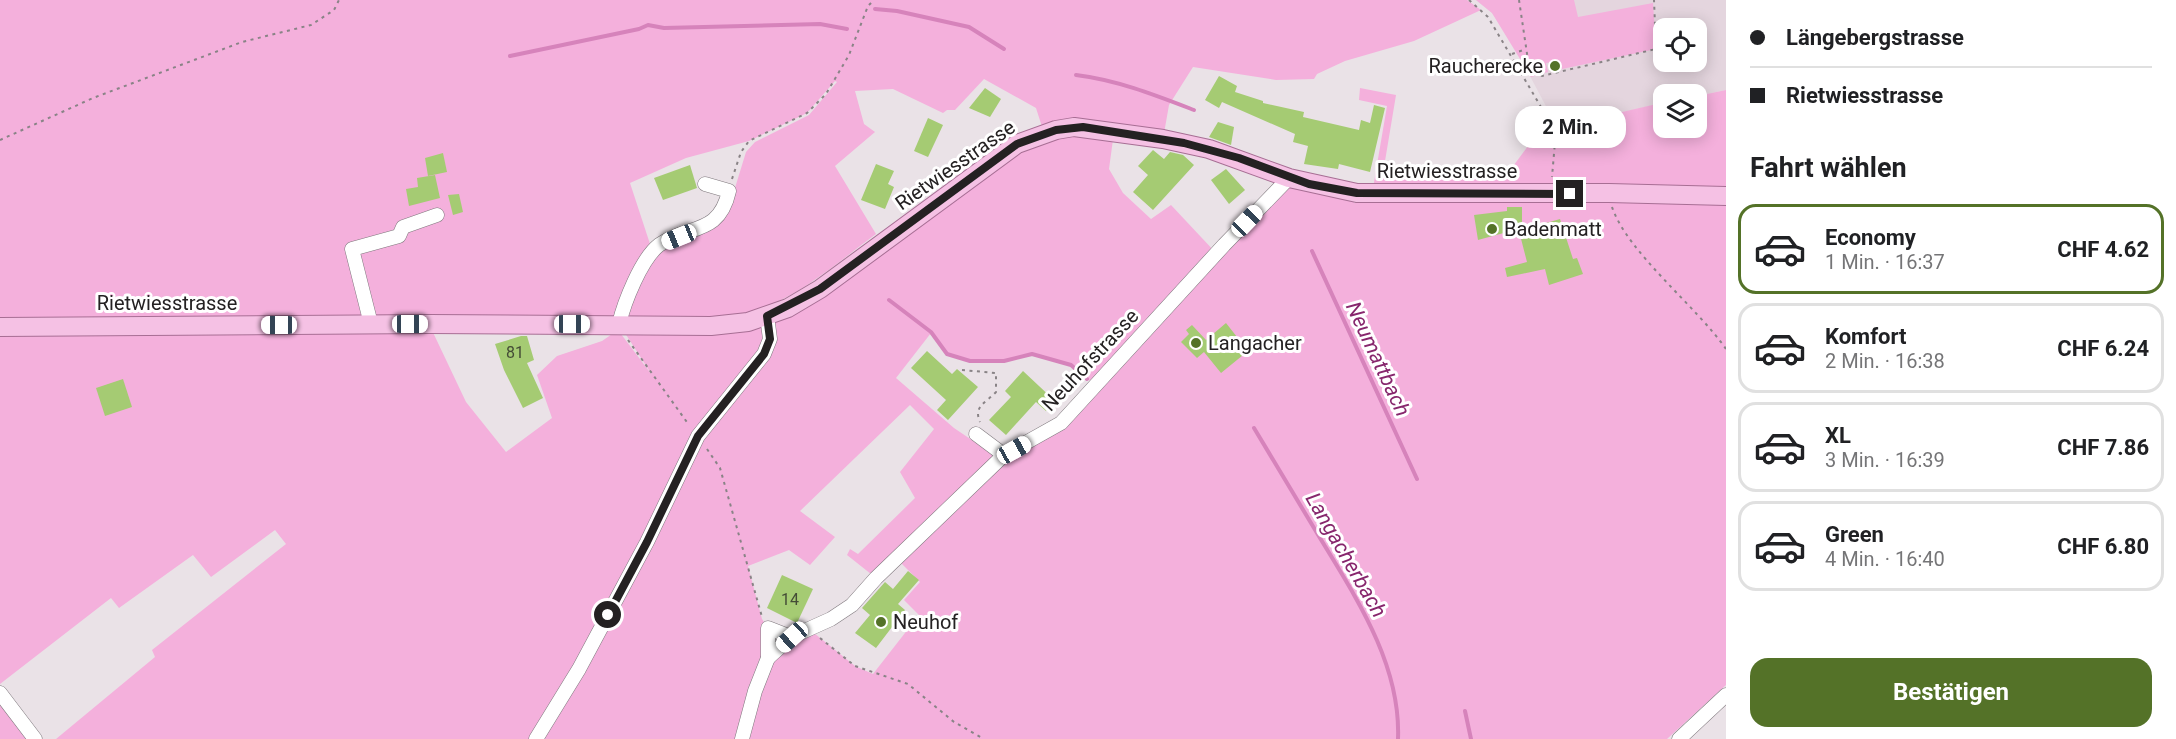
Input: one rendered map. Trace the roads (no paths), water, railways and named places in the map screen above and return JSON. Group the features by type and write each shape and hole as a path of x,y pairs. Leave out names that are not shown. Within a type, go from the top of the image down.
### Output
{"main road":[{"name":"Rietwiesstrasse","path":"0,327 371,324 711,326 767,316 820,289 1017,144 1056,130 1083,127 1184,143 1239,158 1289,178 1337,190 1372,194 1456,192 1726,196"}],"street":[{"name":"Neuhofstrasse","path":"768,658 792,637 831,619 852,604 876,578 1004,456 1061,423 1224,245 1289,178"},
{"path":"619,324 626,300 653,251 661,244 713,222 725,208 729,191 705,184"},
{"path":"371,324 352,249 399,236 403,227 438,214"},
{"path":"536,739 579,669 698,436 764,354 770,339 767,316"},
{"path":"980,431 1004,456"},
{"name":"Neuhofstrasse","path":"742,739 755,691 768,658 768,628 792,637"},
{"path":"0,693 35,739"},
{"path":"1679,739 1726,695"}],"waterway":[{"name":"Neumattbach","path":"875,9 897,11 969,27 1004,49"},
{"name":"Neumattbach","path":"510,56 639,29 648,25 664,28 820,24 847,29"},
{"name":"Neumattbach","path":"1076,75 1121,84 1194,110"},
{"name":"Neumattbach","path":"1312,251 1417,479"},
{"name":"Langacherbach","path":"889,300 931,332 947,354 970,361 1004,361 1032,354 1071,365 1087,379"},
{"name":"Langacherbach","path":"1254,428 1362,609 1374,634 1392,685 1397,712 1398,739"},
{"name":"Neumattbach","path":"1465,711 1471,739"}],"place":[{"name":"Raucherecke","path":"1555,66"},
{"name":"Badenmatt","path":"1492,229"},
{"name":"Langacher","path":"1196,343"},
{"name":"Neuhof","path":"881,622"}]}
